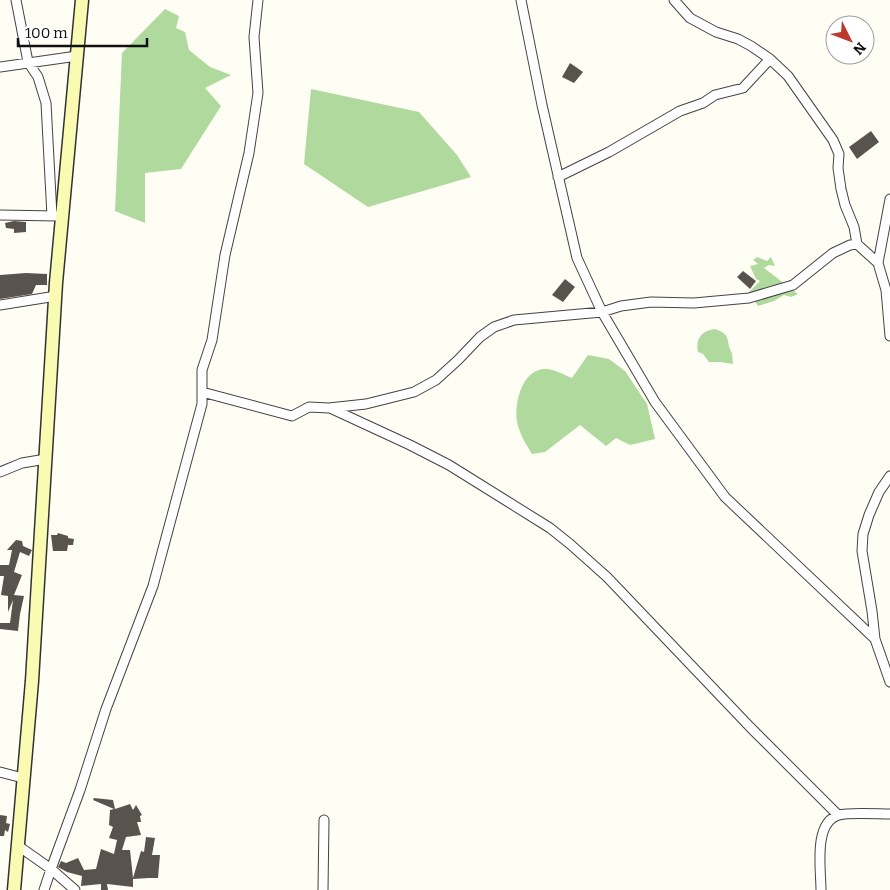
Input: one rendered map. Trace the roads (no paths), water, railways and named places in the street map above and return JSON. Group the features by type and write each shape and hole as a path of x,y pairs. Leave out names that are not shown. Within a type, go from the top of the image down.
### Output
{"street":[{"path":"16,0 28,62 38,77 46,103 57,216"},
{"path":"14,890 32,681 56,296 57,216 82,0"},
{"path":"44,890 80,790 106,708 153,586 202,404 202,370 212,340 225,255 248,154 258,93 254,37 258,0"},
{"path":"521,0 577,258 602,312 655,402 725,497 875,639"},
{"path":"674,0 685,14 700,24 716,32 738,39 770,59 788,76 833,140 839,154 838,168 843,197 858,244 878,263 888,290 890,336"},
{"path":"0,67 76,56"},
{"path":"558,177 609,152 680,111 703,103 715,95 743,88 770,59"},
{"path":"878,263 890,199"},
{"path":"0,215 57,216"},
{"path":"329,408 366,404 414,392 436,380 480,336 494,327 522,319 602,312 621,306 651,302 694,303 749,298 793,286 834,254 850,245 858,244"},
{"path":"0,305 56,296"},
{"path":"202,392 292,416 317,406 329,408 449,465 542,523 570,544 607,577 750,727 838,815"},
{"path":"0,472 22,462 46,459"},
{"path":"890,476 879,492 869,515 863,534 862,551 875,639 890,682"},
{"path":"0,772 23,778"},
{"path":"822,890 822,835 826,824 838,815 890,814"},
{"path":"323,890 324,820"},
{"path":"17,846 51,869 75,890"}]}
